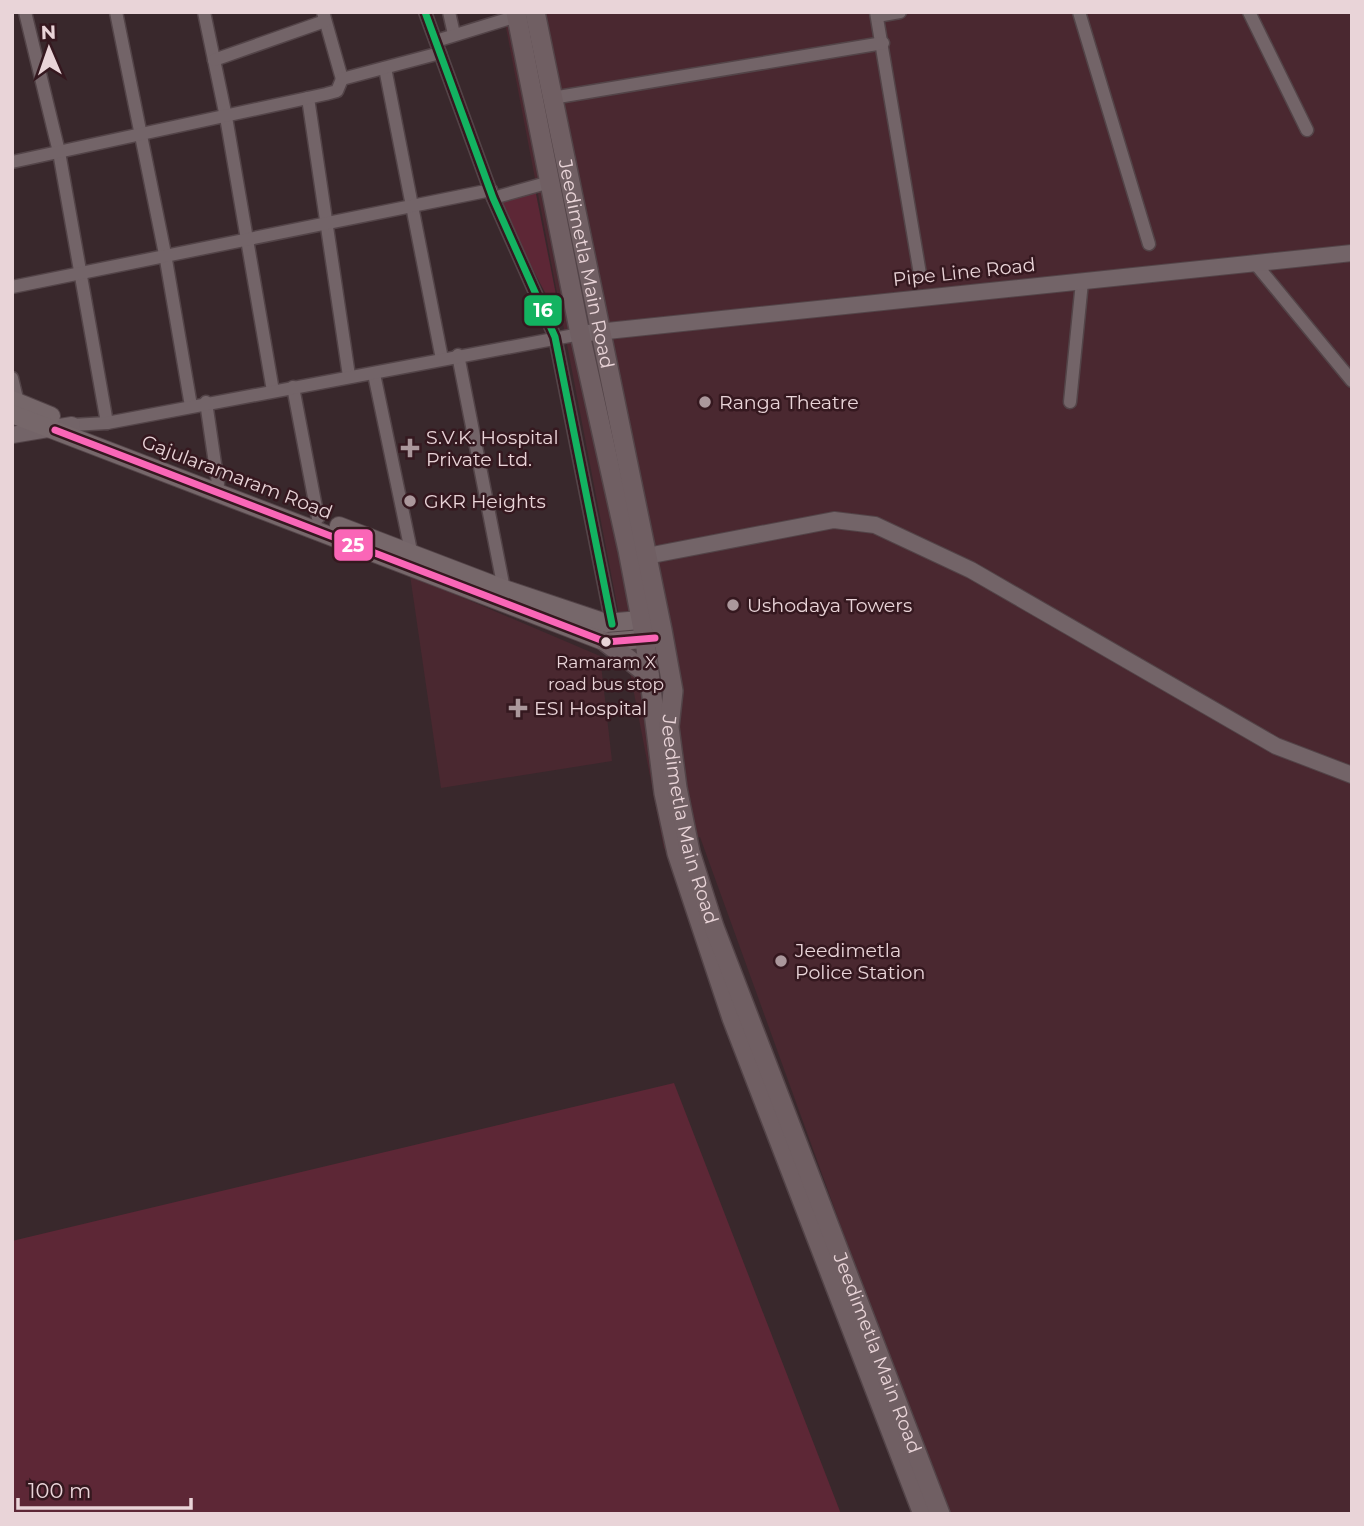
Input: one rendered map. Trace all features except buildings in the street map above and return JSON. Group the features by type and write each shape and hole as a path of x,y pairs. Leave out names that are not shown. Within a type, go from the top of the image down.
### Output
{"main road":[{"name":"Jeedimetla Main Road","path":"523,13 552,98 589,333 648,629 649,675 660,771 677,853 940,1514"},
{"name":"Jeedimetla Main Road","path":"523,13 550,182 589,333 621,441 647,556 673,691 669,727 690,852 740,1016 923,1514"},
{"name":"Gajularamaram Road","path":"14,406 51,428 609,633 648,629"},
{"name":"Gajularamaram Road","path":"14,406 72,425 218,484 411,551 609,633"},
{"path":"621,441 618,466 669,727"},
{"path":"609,633 649,675"}],"street":[{"path":"25,12 59,152 107,423"},
{"path":"116,12 165,254 191,406"},
{"path":"204,12 226,117 273,391"},
{"path":"425,12 492,194 555,337 609,633"},
{"path":"449,12 454,34"},
{"path":"900,12 877,14 920,274"},
{"path":"1079,12 1149,244"},
{"path":"1249,12 1307,130"},
{"path":"342,79 385,68 438,47 454,34 523,13"},
{"path":"12,162 337,91 342,79 324,17 214,60"},
{"path":"552,98 883,43"},
{"path":"385,68 410,207 442,359"},
{"path":"308,98 349,376"},
{"path":"12,287 165,254 550,182"},
{"name":"Pipe Line Road","path":"589,333 1352,253"},
{"path":"1254,262 1352,382"},
{"path":"1070,401 1082,282"},
{"path":"12,435 72,425 107,423 206,402 349,376 374,374 458,355 589,333"},
{"path":"458,355 503,589"},
{"path":"374,374 411,551"},
{"path":"12,378 14,406"},
{"path":"293,387 318,518"},
{"path":"206,402 218,484"},
{"path":"647,556 834,520 875,524 971,570 1276,746 1352,775"}],"shaded area":[{"path":"503,12 1352,12 1352,1514 945,1514 700,837 664,849"},
{"path":"535,189 562,325 497,201"},
{"name":"ESI Hospital","path":"410,575 600,656 612,761 441,788"},
{"path":"674,1083 841,1514 12,1514 12,1241"}],"transit line":[{"name":"16","path":"425,12 493,198 555,337 612,624"},
{"name":"25","path":"55,430 606,642 655,638"}],"place":[{"name":"Ranga Theatre","path":"705,402"},
{"name":"S.V.K. Hospital Private Ltd.","path":"410,448"},
{"name":"GKR Heights","path":"410,501"},
{"name":"Ushodaya Towers","path":"733,605"},
{"name":"Ramaram X road bus stop","path":"606,642"},
{"name":"ESI Hospital","path":"518,708"},
{"name":"Jeedimetla Police Station","path":"781,961"}]}
